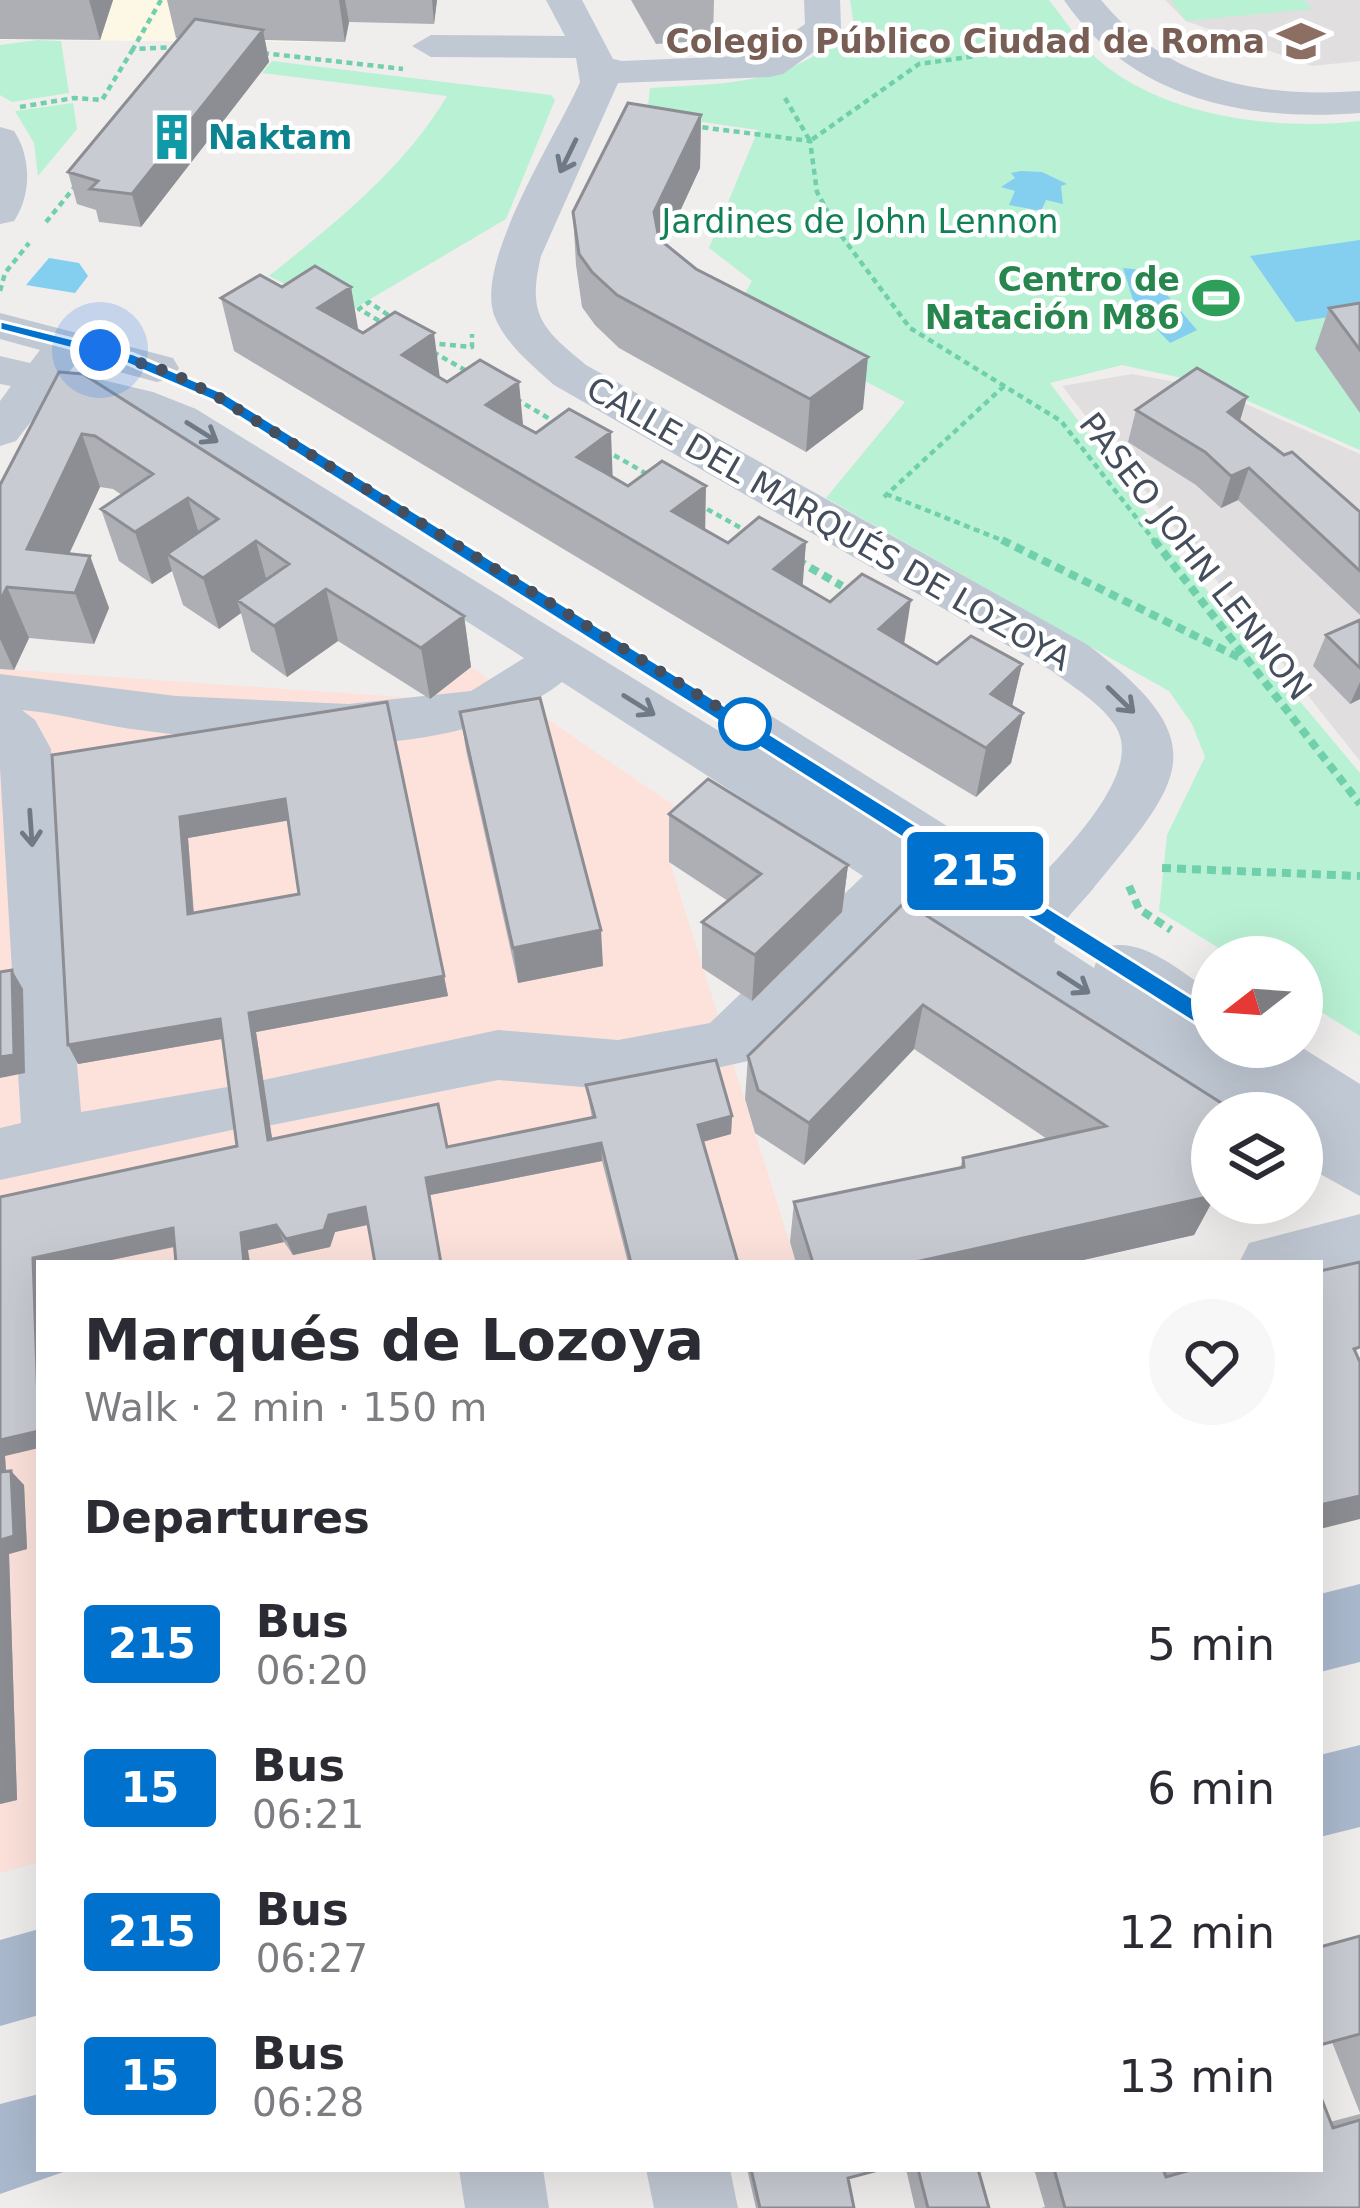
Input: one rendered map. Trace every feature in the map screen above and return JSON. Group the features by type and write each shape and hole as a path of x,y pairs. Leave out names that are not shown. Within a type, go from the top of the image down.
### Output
{"main road":[{"path":"1323,1632 1360,1623"},
{"path":"1323,1795 1360,1786"},
{"path":"0,1983 36,1973"},
{"path":"0,2150 36,2140"}],"street":[{"path":"563,0 594,58"},
{"path":"417,58 594,58 656,72 770,66 823,28 822,0"},
{"path":"1082,0 1210,69 1299,87 1360,83"},
{"path":"1111,19 1167,75 1279,113 1360,114"},
{"name":"CALLE DEL MARQUÉS DE LOZOYA","path":"594,58 584,122 516,262 513,307 534,344 570,375 843,534 1070,658 1136,714 1150,743 1152,766 1141,793 1033,932"},
{"path":"1230,97 1286,104 1360,102"},
{"path":"0,212 9,164 3,125"},
{"path":"0,326 36,363 180,419 902,873 1191,1011"},
{"path":"0,431 36,363"},
{"path":"36,363 172,373 218,397 1033,932 1246,1092"},
{"path":"0,692 45,690 89,704 279,722 414,718 482,707 561,656"},
{"path":"0,721 17,734 25,749 27,1148 498,1055 618,1065 728,1044 902,873"},
{"path":"1285,1068 1360,1115"},
{"path":"1323,1145 1360,1169"},
{"path":"1284,1260 1360,1242"},
{"path":"502,2172 508,2208"},
{"path":"689,2172 696,2208"}],"path":[{"path":"3,125 74,98 102,100 161,0"},
{"path":"679,125 811,141 919,64 1111,19"},
{"path":"134,49 190,47"},
{"path":"243,50 417,58"},
{"name":"PASEO JOHN LENNON","path":"811,141 817,192 840,234 910,328 1061,421 1360,804"},
{"path":"0,293 2,272 90,169"},
{"path":"399,333 358,309 369,302 480,379"},
{"path":"843,534 1004,386"},
{"path":"500,390 561,425"},
{"path":"601,448 662,483"},
{"path":"682,494 763,541"},
{"path":"886,494 1012,544 1250,663"},
{"path":"783,552 844,587"},
{"path":"1162,868 1360,876"},
{"path":"1129,884 1139,909 1176,933"}],"shaded area":[{"path":"0,0 437,0 434,24 349,22 345,42 0,40"},
{"name":"Colegio Público Ciudad de Roma","path":"1165,0 1360,0 1360,61 1312,66 1186,21"},
{"path":"1132,374 1209,388 1360,454 1360,761 1062,386"},
{"path":"471,667 707,828 670,863 795,1260 36,1260 36,1863 0,1873 0,669 429,699"}],"green space":[{"name":"Jardines de John Lennon","path":"850,0 1049,0 1096,58 1153,94 1257,121 1360,121 1360,450 1209,384 1122,365 1050,383 1184,563 1360,773 1360,1036 1323,1013 1323,936 1199,936 1159,911 1167,835 1205,757 1192,724 1169,691 826,498 905,402 734,313 752,281 709,248 758,130 647,114 650,88 734,82 783,71 830,46 854,26"},
{"path":"1171,0 1304,0 1312,9 1186,21"},
{"path":"61,41 69,93 12,102 0,95 0,45"},
{"path":"272,61 551,95 555,100 506,219 345,314 269,276 389,171 447,96 262,73"},
{"path":"73,103 77,129 38,176 34,143 15,111"}],"water":[{"path":"1042,172 1067,184 1061,186 1063,204 1046,200 1041,211 1009,205 1015,191 1001,187 1015,178 1011,173"},
{"path":"1360,240 1360,312 1296,322 1250,256"},
{"path":"49,258 79,263 88,276 75,293 26,285"},
{"path":"1123,268 1162,272 1168,296 1197,330 1170,343 1135,306"}],"building":[{"path":"195,19 263,30 132,194 90,189 98,181 68,172"},
{"path":"628,103 701,115 654,212 659,239 696,269 868,357 810,399 617,295 592,272 579,254 573,212"},
{"path":"315,266 351,287 318,308 363,333 395,312 434,333 402,355 447,382 480,360 519,382 486,405 510,419 536,433 569,409 611,432 577,457 628,486 662,461 706,486 672,511 728,543 759,517 806,542 774,569 830,602 862,574 911,600 879,629 937,664 971,636 1022,664 991,694 1023,713 986,748 221,298 260,275 282,287"},
{"path":"1360,303 1360,350 1329,308"},
{"path":"1197,368 1247,397 1228,412 1284,455 1292,452 1360,512 1360,571 1249,468 1231,476 1205,452 1136,410"},
{"path":"59,372 83,374 464,616 421,648 326,589 274,626 237,600 289,564 256,541 203,578 167,554 218,519 188,498 135,532 101,509 153,474 95,436 82,434 27,549 90,556 75,593 7,587 0,601 0,485"},
{"path":"1360,620 1360,668 1326,635"},
{"path":"540,698 601,930 513,948 460,712"},
{"path":"387,702 444,976 249,1013 268,1140 438,1104 447,1147 595,1117 586,1085 716,1060 732,1116 698,1125 737,1260 630,1260 601,1143 426,1178 440,1260 374,1260 365,1207 329,1215 324,1230 286,1239 276,1225 241,1233 244,1260 176,1260 173,1228 33,1258 36,1432 0,1440 0,1197 237,1146 220,1019 68,1045 52,755","holes":["285,799 299,894 188,914 180,817"]},
{"path":"708,779 848,865 755,955 702,922 761,874 669,814"},
{"path":"905,902 1204,1092 1191,1092 1191,1201 924,1260 812,1260 794,1202 964,1167 963,1158 1106,1126 923,1005 809,1123 758,1090 748,1056"},
{"path":"12,970 14,1055 0,1057 0,972"},
{"path":"1360,1262 1360,1347 1354,1349 1360,1362 1360,1496 1323,1504 1323,1270"},
{"path":"11,1471 14,1536 0,1540 0,1472"},
{"path":"0,1700 2,1791 0,1792"},
{"path":"1360,1936 1360,2034 1323,2044 1323,1946"},
{"path":"1323,2103 1333,2128 1360,2120 1360,2208 1065,2208 1055,2172 1164,2172 1166,2177 1184,2172 1323,2172"},
{"path":"752,2172 871,2172 848,2178 854,2208 760,2208"},
{"path":"919,2172 979,2172 989,2208 928,2208"}],"bus line":[{"name":"215","path":"0,326 128,358 172,373 218,397 850,790 1191,1009"}],"place":[{"name":"Colegio Público Ciudad de Roma","path":"1301,41"},
{"name":"Naktam","path":"172,137"},
{"name":"Centro de Natación M86","path":"1216,298"}],"route":[{"path":"100,350 172,373 218,397 745,724"}]}
